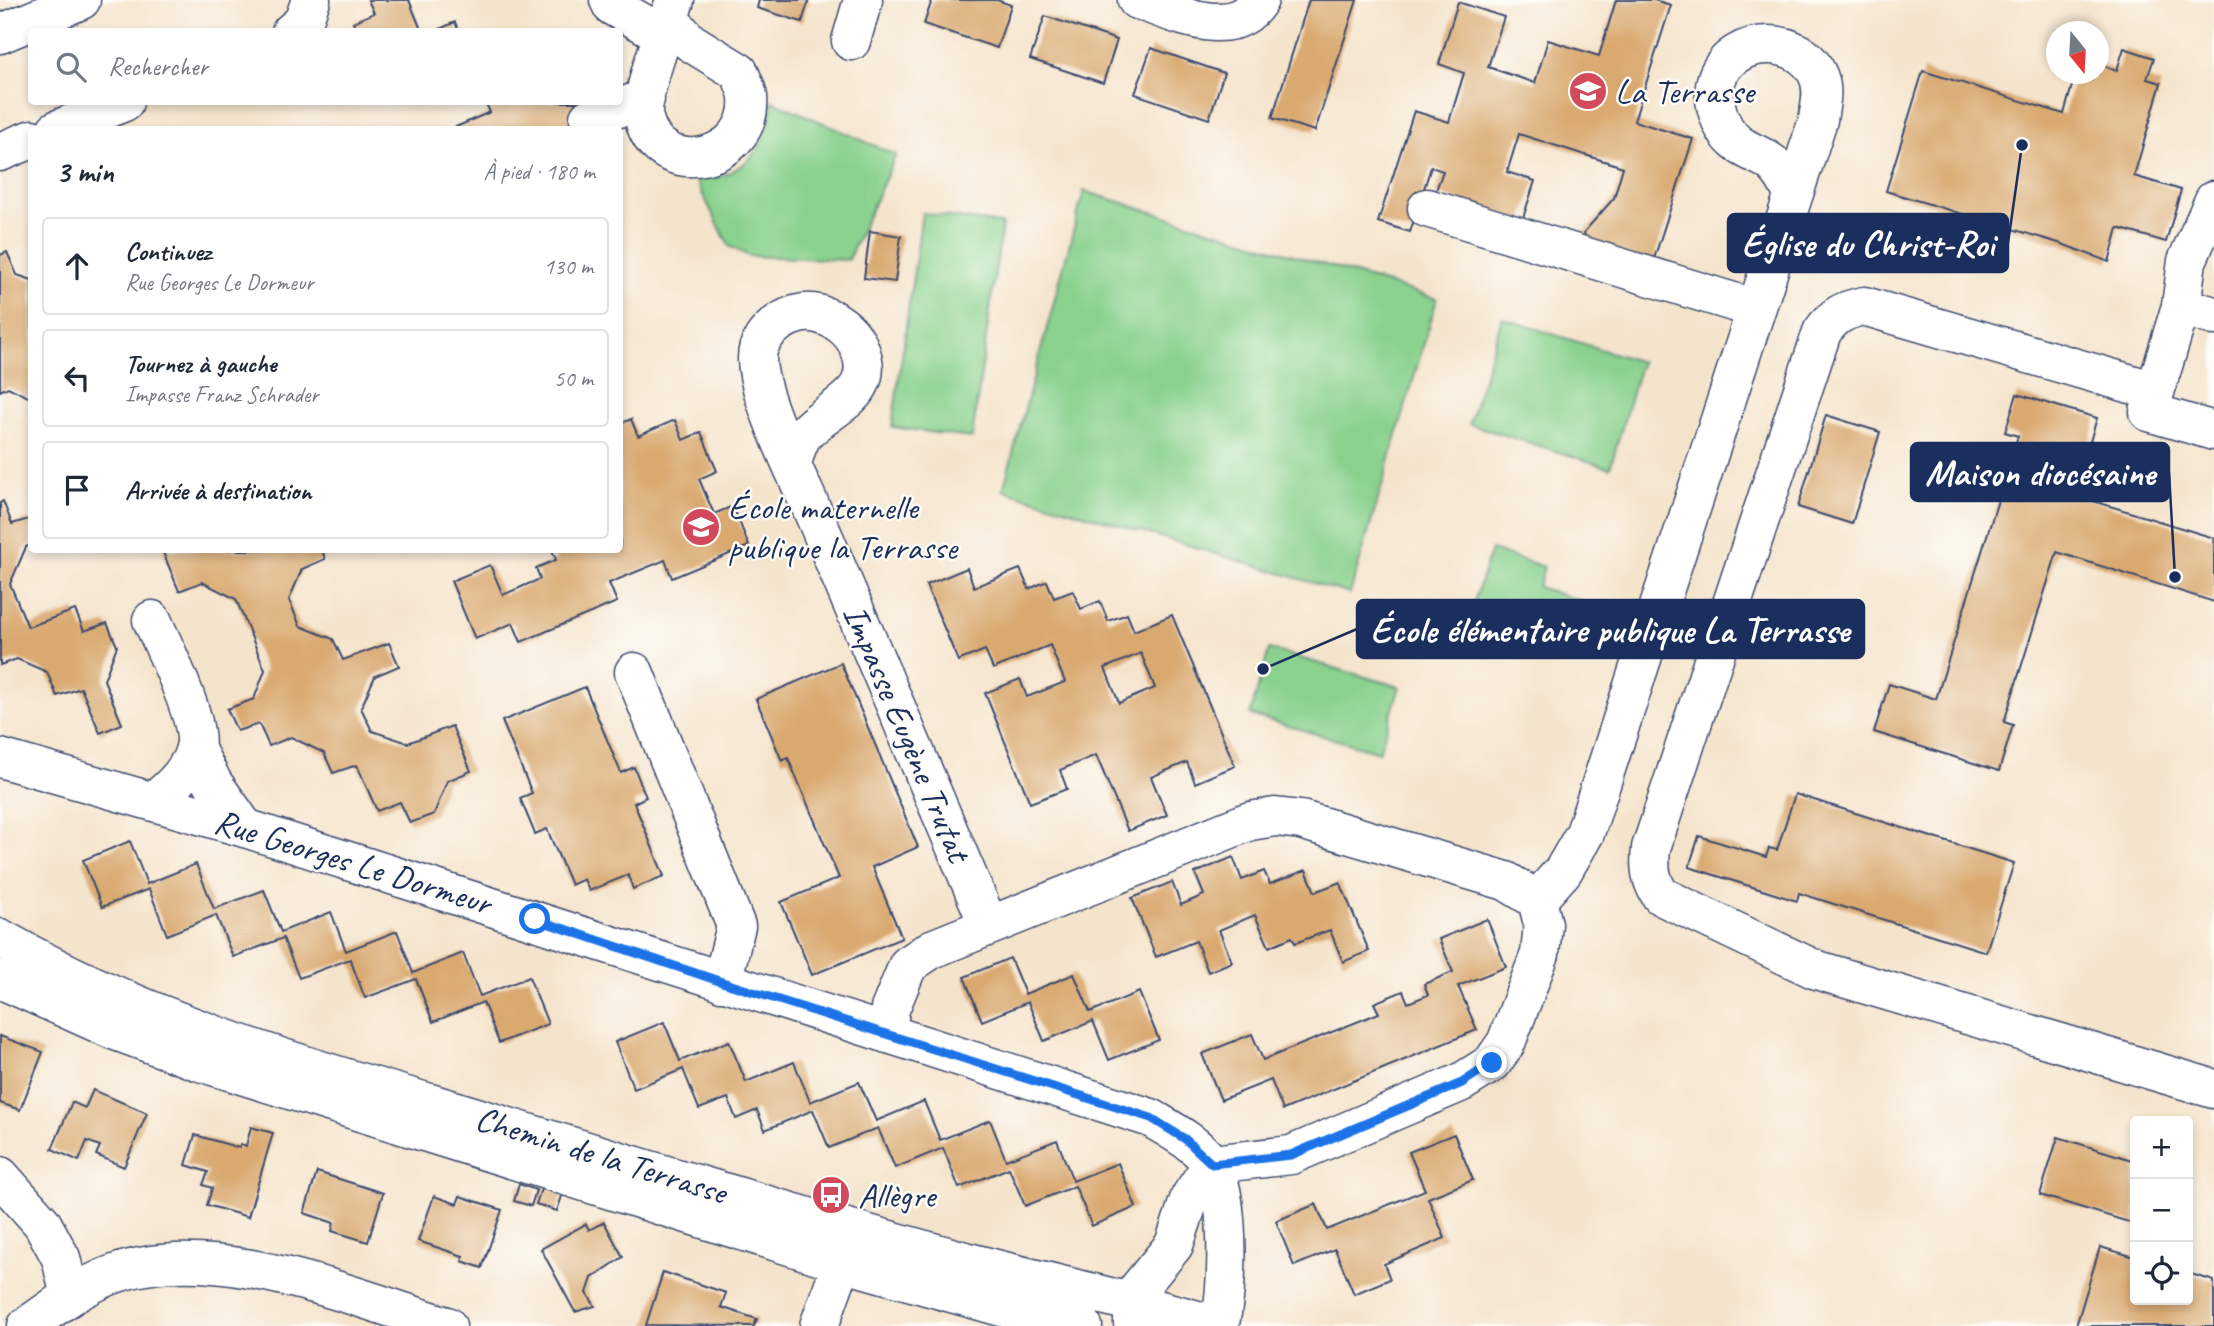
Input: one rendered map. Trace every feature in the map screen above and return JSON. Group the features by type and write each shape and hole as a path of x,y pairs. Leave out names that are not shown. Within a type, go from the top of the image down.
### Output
{"street":[{"path":"0,34 81,0"},
{"path":"296,28 303,22 311,0"},
{"path":"851,41 863,0"},
{"path":"1137,0 1202,21 1232,23 1251,14 1259,0"},
{"path":"610,3 669,18 690,42 718,56 739,72 748,97 744,123 727,148 703,159 675,156 654,141 644,118 645,99 669,18"},
{"path":"589,118 645,99"},
{"path":"66,126 117,105"},
{"path":"0,152 28,141"},
{"path":"1537,900 1563,872 1585,833 1793,195"},
{"path":"2214,200 2187,261 2197,311 2155,391 2149,412 2214,431"},
{"path":"1427,208 1756,309"},
{"path":"2155,391 1864,306 1842,311 1830,320 1818,345 1651,848 1649,868 1653,884 1661,896 1814,970 2214,1089"},
{"name":"Impasse Eugène Trutat","path":"792,463 989,926"},
{"path":"152,620 181,687 192,722 195,748 213,783 245,828"},
{"path":"634,672 736,926 722,982"},
{"path":"155,800 172,788 195,748"},
{"name":"Rue Georges Le Dormeur","path":"0,758 155,800 245,828 1151,1118 1185,1139 1212,1164"},
{"path":"887,1034 890,1009 908,965 932,949 1250,821 1275,817 1301,820 1506,881 1537,900 1543,924 1540,954 1506,1043 1492,1063 1462,1083 1291,1155 1212,1164 1189,1197 1174,1245 1145,1276 1133,1313"},
{"name":"Chemin de la Terrasse","path":"0,938 82,982 201,1032 643,1168 1030,1315 1083,1326"},
{"name":"Chemin de la Terrasse","path":"0,979 113,1030 197,1062 848,1246 968,1261 1133,1313 1219,1326"},
{"path":"1212,1164 1224,1200 1226,1302 1219,1326"},
{"path":"0,1176 42,1223 61,1258 70,1296"},
{"path":"819,1326 848,1246"},
{"path":"27,1326 70,1296 109,1276 147,1265 199,1264 266,1270 447,1326"}],"green space":[{"path":"773,101 896,155 848,260 749,256 729,246 696,181 728,173 751,157 765,133"},
{"path":"1084,191 1437,299 1350,594 1003,490"},
{"path":"922,213 1002,224 972,438 892,427"},
{"path":"1502,318 1641,362 1610,468 1469,424"},
{"path":"1491,550 1544,567 1538,587 1602,608 1587,654 1469,617"},
{"path":"1269,649 1400,687 1379,752 1250,715"}],"building":[{"path":"368,0 409,0 420,28 355,28 353,22 374,13"},
{"path":"759,0 809,0 802,22 757,8"},
{"path":"932,0 997,0 1011,5 997,48 924,24"},
{"path":"1309,0 1357,0 1315,131 1272,118"},
{"path":"1616,0 1654,0 1671,5 1634,121 1693,139 1652,265 1585,237 1584,232 1614,198 1623,167 1519,134 1507,172 1535,181 1522,221 1435,193 1443,171 1431,167 1410,232 1378,222 1414,111 1449,122 1464,73 1439,64 1458,2 1504,17 1488,67 1535,83 1548,40 1599,56"},
{"path":"1045,16 1117,40 1103,83 1030,59"},
{"path":"455,22 457,28 442,28"},
{"path":"1151,48 1224,73 1209,119 1135,94"},
{"path":"2124,48 2154,58 2147,79 2161,83 2134,176 2181,190 2166,242 2118,228 2109,262 2062,244 1886,191 1923,71 2064,114 2072,84 2109,84 2109,67 2117,70"},
{"path":"486,105 590,105 590,126 458,126 490,112"},
{"path":"870,231 901,236 895,282 864,278"},
{"path":"7,252 17,275 28,279 28,397 8,387 0,391 0,255"},
{"path":"2017,394 2097,418 2074,495 2214,538 2214,602 2057,552 2004,722 2013,725 1999,771 1874,732 1889,684 1936,699 2018,436 2005,432"},
{"path":"1826,415 1880,432 1852,524 1798,507"},
{"path":"631,419 638,436 675,420 683,440 701,432 717,471 699,479 714,514 733,506 749,546 672,578 665,560 609,583 617,602 521,642 513,623 475,639 451,581 490,565 503,595 540,579 536,568 556,560 553,553 623,553 623,423"},
{"path":"3,501 12,524 28,519 28,546 10,584 28,627 75,610 84,631 107,623 117,646 104,680 122,724 100,733 81,688 57,696 47,672 17,659 0,665 0,503"},
{"path":"163,553 323,553 325,559 302,569 289,600 300,626 333,639 343,660 389,643 399,666 375,676 361,708 372,731 408,743 452,726 471,771 447,781 434,814 410,823 400,802 377,811 357,765 333,773 324,753 291,737 269,746 259,724 237,731 227,709 254,699 265,670 236,599 202,582 179,591"},
{"path":"967,568 974,587 1020,569 1029,589 1047,581 1054,598 1073,591 1081,609 1100,601 1108,621 1127,614 1134,631 1172,615 1235,766 1195,783 1187,762 1151,777 1167,815 1128,831 1096,755 1060,770 1067,789 1030,803 985,693 1020,679 1027,697 1065,682 1050,645 993,669 985,650 958,661 926,585","holes":["1141,653 1155,688 1119,703 1105,668"]},
{"path":"841,663 918,847 872,867 902,938 812,975 781,902 839,878 788,758 782,761 756,699"},
{"path":"585,687 621,773 634,767 646,797 634,803 664,876 633,889 628,875 589,891 584,879 571,885 547,829 535,834 520,798 532,793 502,721"},
{"path":"1795,794 2014,863 1986,952 1799,893 1797,901 1689,867 1699,836 1766,857 1769,848 1777,850"},
{"path":"130,841 147,884 196,864 214,909 264,890 281,932 331,912 346,951 397,931 413,973 463,953 480,996 529,977 548,1024 499,1043 483,1002 433,1022 416,979 365,998 350,959 299,978 283,938 233,957 216,915 167,935 149,889 102,907 83,860"},
{"path":"1233,857 1242,880 1264,871 1270,884 1306,870 1315,892 1340,882 1369,951 1343,962 1330,930 1295,943 1292,937 1269,947 1255,915 1219,930 1232,962 1208,972 1196,941 1156,957 1132,898 1172,882 1181,905 1204,895 1195,873"},
{"path":"1487,919 1506,967 1458,986 1477,1030 1283,1110 1271,1080 1221,1100 1202,1054 1252,1034 1263,1060 1379,1013 1374,1003 1403,991 1408,1003 1428,995 1424,984 1453,972 1439,939"},
{"path":"1010,958 1025,994 1074,974 1090,1012 1139,992 1159,1040 1109,1060 1093,1021 1044,1041 1028,1002 982,1021 964,977"},
{"path":"664,1022 680,1061 729,1041 746,1082 794,1062 810,1102 859,1082 876,1121 924,1101 940,1140 990,1120 1006,1160 1057,1140 1073,1181 1118,1163 1136,1207 1092,1226 1075,1186 1025,1206 1009,1168 959,1188 943,1148 895,1168 878,1128 829,1148 813,1110 765,1130 757,1110 736,1119 728,1098 699,1109 683,1069 634,1089 615,1042"},
{"path":"0,1036 43,1052 20,1110 0,1103"},
{"path":"93,1090 147,1113 124,1167 96,1155 100,1146 87,1141 79,1161 52,1149 72,1102 85,1108"},
{"path":"251,1127 273,1133 248,1217 207,1205 212,1188 203,1185 208,1172 186,1165 195,1135 240,1148 241,1144 246,1146"},
{"path":"1454,1134 1473,1180 1428,1198 1445,1238 1384,1264 1390,1279 1354,1294 1335,1249 1294,1266 1276,1221 1316,1204 1327,1230 1425,1190 1409,1152"},
{"path":"2058,1137 2130,1159 2130,1222 2040,1195"},
{"path":"317,1172 383,1193 368,1242 332,1231 334,1223 304,1213"},
{"path":"519,1184 536,1190 531,1206 514,1201"},
{"path":"542,1186 563,1193 557,1211 536,1204"},
{"path":"434,1196 457,1204 460,1196 502,1210 482,1268 462,1261 463,1256 418,1241"},
{"path":"604,1222 623,1257 592,1278 587,1293 595,1306 575,1312 541,1249 586,1224 589,1230"},
{"path":"2100,1247 2130,1256 2130,1305 2193,1305 2193,1275 2214,1281 2214,1326 2076,1326"},
{"path":"663,1272 726,1293 721,1307 757,1319 754,1326 646,1325"}],"place":[{"name":"La Terrasse","path":"1588,91"},
{"name":"Église du Christ-Roi","path":"2022,145"},
{"name":"École maternelle publique la Terrasse","path":"701,527"},
{"name":"Maison diocésaine","path":"2175,577"},
{"name":"École élémentaire publique La Terrasse","path":"1263,669"},
{"name":"Allègre","path":"831,1195"}],"route":[{"path":"535,919 722,982 1151,1118 1185,1139 1212,1164 1291,1155 1462,1083 1492,1063"}]}
